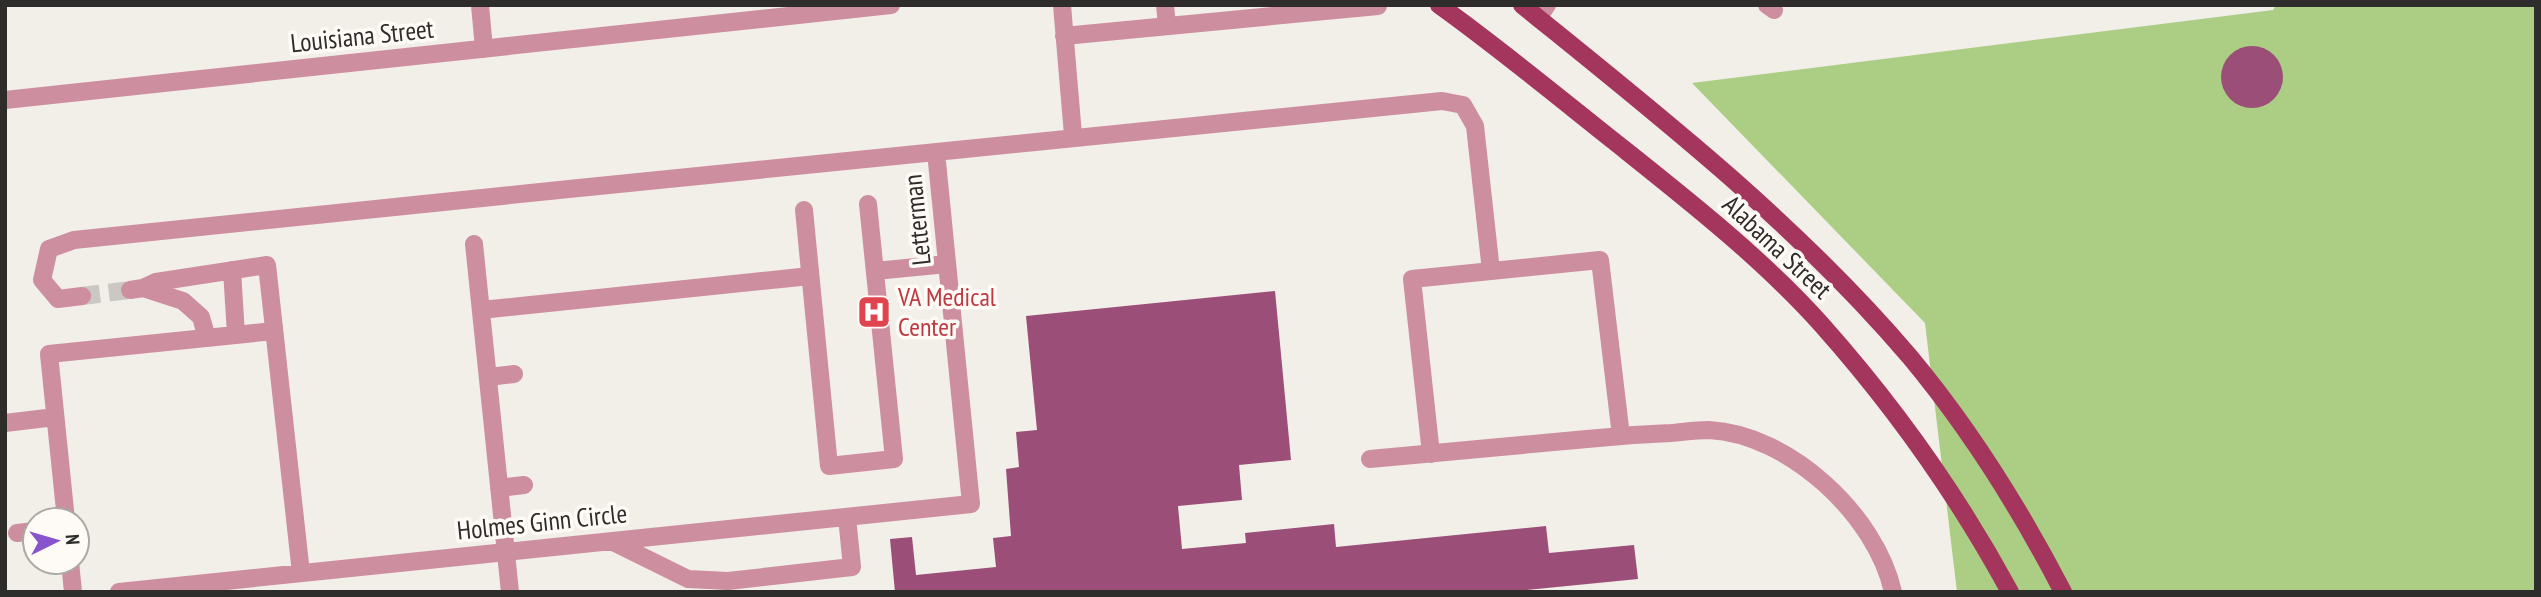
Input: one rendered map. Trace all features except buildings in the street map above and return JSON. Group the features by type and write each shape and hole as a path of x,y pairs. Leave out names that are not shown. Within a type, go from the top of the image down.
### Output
{"main road":[{"name":"Alabama Street","path":"1439,5 1666,182 1756,261 1820,323 1898,418 1961,506 2010,592"},
{"name":"Alabama Street","path":"1522,5 1542,12 1750,193 1870,312 1911,359 1969,436 2034,538 2063,592"}],"street":[{"path":"480,5 484,49"},
{"name":"Louisiana Street","path":"5,100 891,5"},
{"path":"1062,5 1073,135"},
{"path":"1165,5 1167,26"},
{"path":"1064,36 1378,6"},
{"name":"Letterman","path":"971,504 936,152 1073,135 1442,101 1463,105 1475,126 1491,271"},
{"path":"82,296 58,299 42,280 49,249 74,240 936,152"},
{"path":"804,211 829,466 894,459 868,204"},
{"path":"474,244 510,592"},
{"path":"1430,454 1412,279 1600,260 1621,436"},
{"path":"875,271 947,264"},
{"path":"207,338 201,317 183,301 136,289 156,282 267,265 301,573"},
{"path":"232,270 236,335"},
{"path":"481,310 810,276"},
{"path":"65,506 49,354 274,331"},
{"path":"488,377 513,374"},
{"path":"5,423 55,417"},
{"path":"1370,459 1710,430 1755,440 1795,460 1825,483 1862,523 1888,569 1893,592"},
{"path":"499,488 524,485"},
{"name":"Holmes Ginn Circle","path":"119,592 971,504"},
{"path":"611,541 688,579 728,581 852,567 847,517"}],"green space":[{"path":"2276,5 2536,5 2536,592 1957,592 1925,323 1692,83 2273,10"}],"tunnel":[{"path":"82,296 130,290"}],"place":[{"name":"VA Medical Center","path":"874,312"}]}
